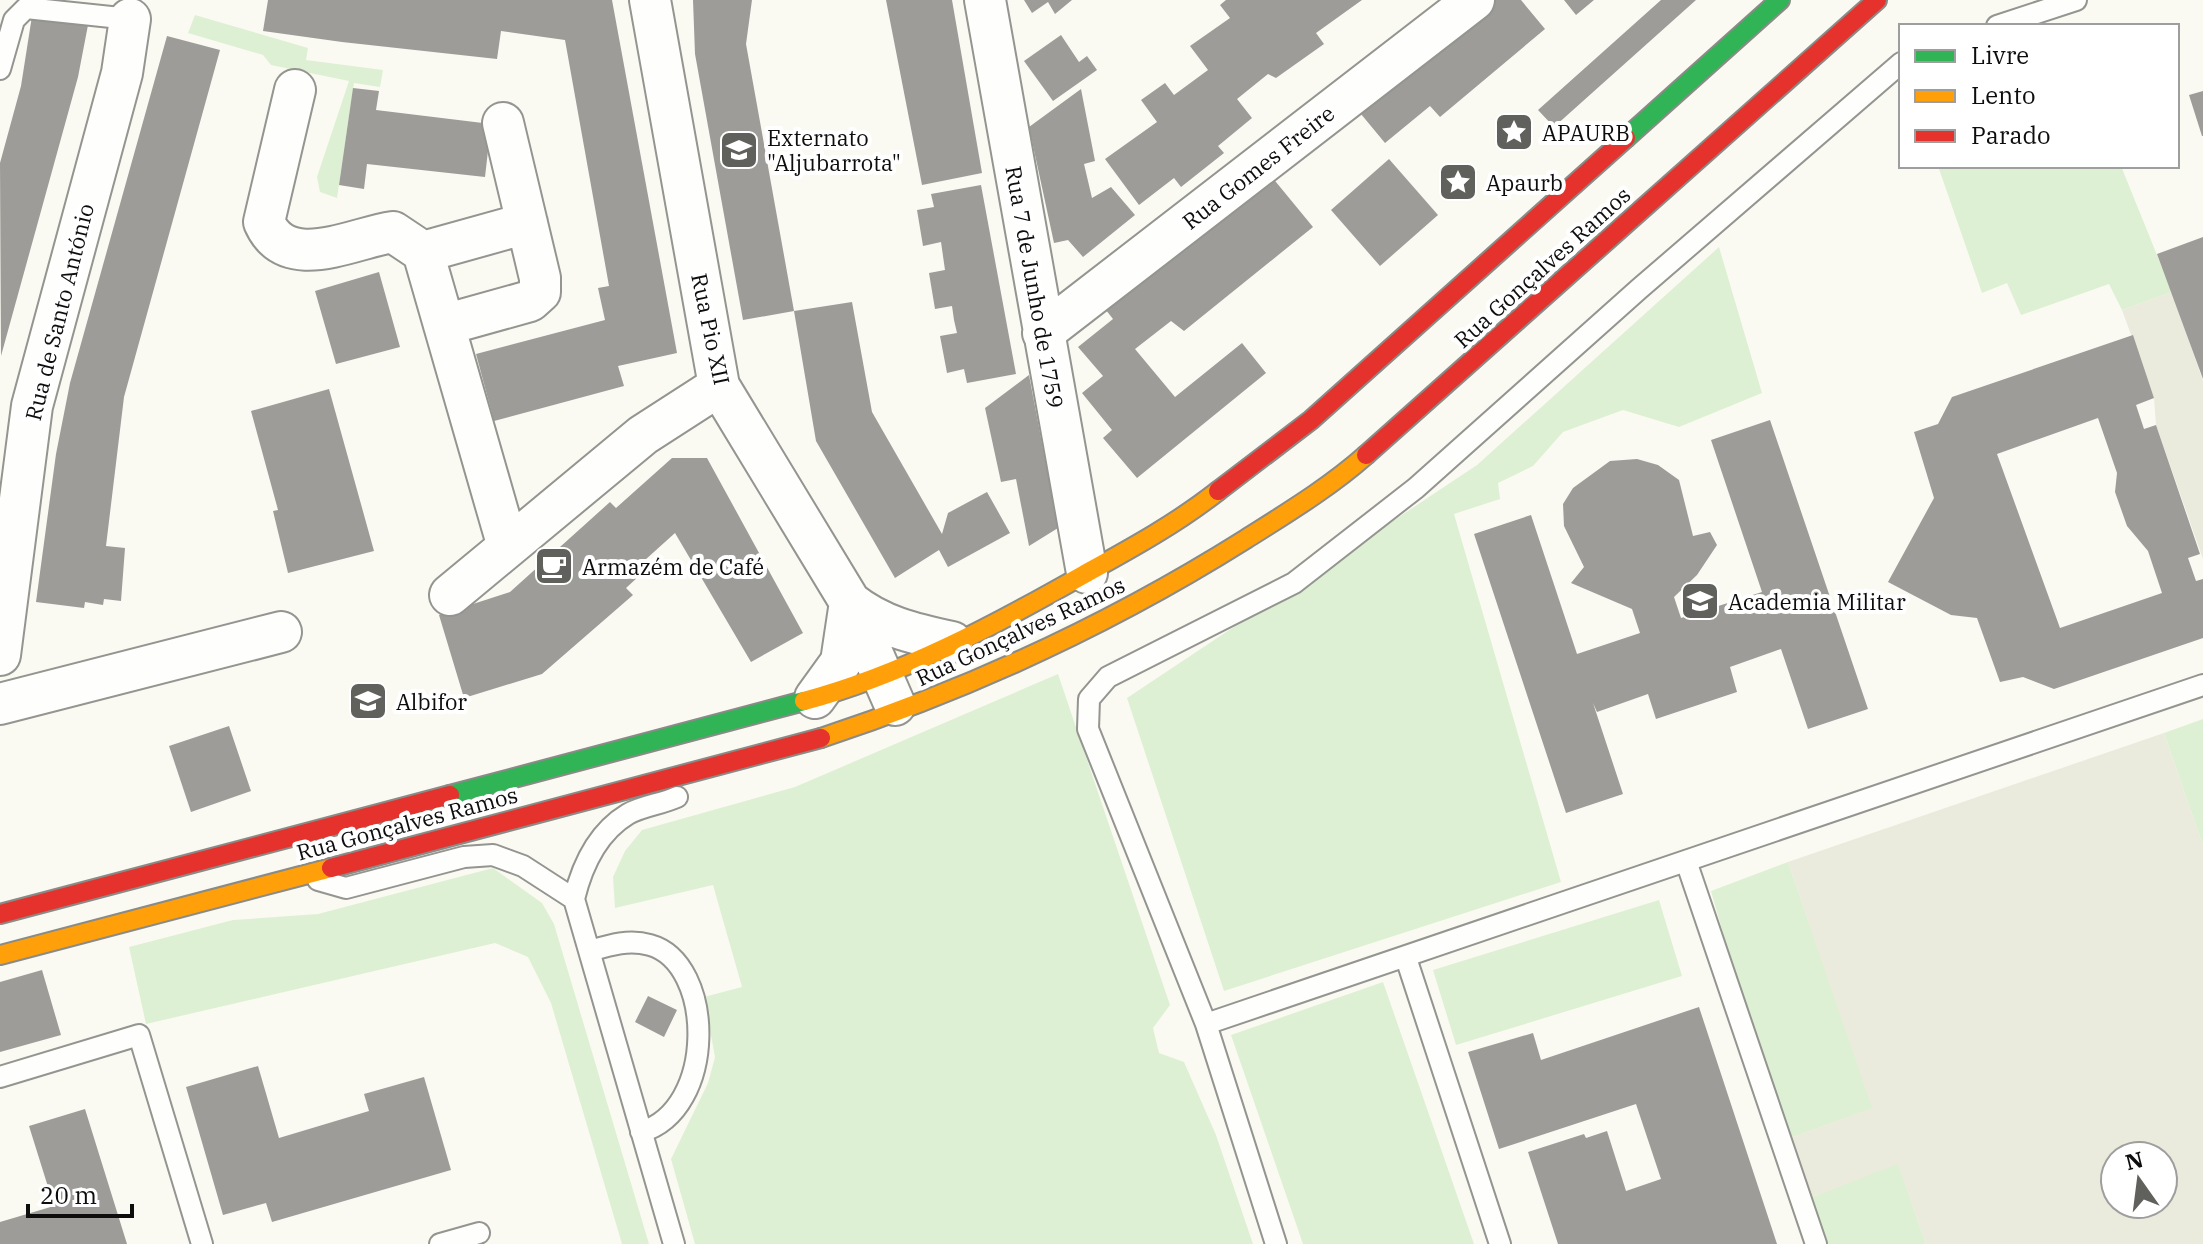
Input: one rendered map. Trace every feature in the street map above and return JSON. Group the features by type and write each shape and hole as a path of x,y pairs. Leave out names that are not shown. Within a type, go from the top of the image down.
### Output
{"main road":[{"name":"Rua Gonçalves Ramos","path":"0,914 815,698 883,674 1087,573 1182,519 1311,420 1780,0"},
{"name":"Rua Gonçalves Ramos","path":"0,955 746,759 898,713 1028,657 1143,601 1245,540 1354,466 1877,0"}],"street":[{"name":"Rua Pio XII","path":"650,0 719,386 850,602 898,713"},
{"name":"Rua 7 de Junho de 1759","path":"985,0 1087,573"},
{"name":"Rua Gomes Freire","path":"1043,333 1474,0"},
{"name":"Rua de Santo António","path":"0,655 32,406 122,73 130,19"},
{"path":"295,90 264,222 268,232 284,245 309,251 393,232 423,252 508,547"},
{"path":"444,325 536,297 540,278 503,123"},
{"path":"423,252 527,223"},
{"path":"450,595 643,435 719,386"},
{"path":"815,698 841,662 850,602 872,618 896,629 952,642"},
{"path":"0,704 281,632"}],"lane":[{"path":"2003,24 2076,0"},
{"path":"0,69 14,20 26,8 130,19"},
{"path":"1276,1244 1206,1024 1088,729 1089,699 1108,677 1294,583 1416,488 1651,278 1899,65"},
{"path":"1206,1024 2203,685"},
{"path":"674,1244 574,899 589,857 614,825 630,813 699,788 746,759"},
{"path":"303,876 346,888 464,857 493,855 523,866 574,899"},
{"path":"1686,861 1816,1244"},
{"path":"590,951 614,944 650,945 679,964 689,988 699,1046 693,1079 679,1108 668,1120 641,1132"},
{"path":"1406,958 1500,1244"},
{"path":"0,1077 139,1035 202,1244"},
{"path":"440,1244 479,1233"}],"green space":[{"path":"195,15 308,48 306,60 383,70 380,87 354,83 337,198 320,192 317,177 349,81 271,65 263,55 188,33"},
{"path":"1939,168 2122,168 2172,292 2122,310 2109,284 2021,315 2007,283 1982,293"},
{"path":"1719,247 1762,393 1679,427 1623,410 1563,432 1533,466 1498,483 1500,499 1454,514 1561,882 1224,991 1127,698 1477,465"},
{"path":"1058,674 1170,1005 1153,1028 1159,1053 1184,1062 1216,1135 1253,1244 695,1244 671,1159 708,1083 715,1057 704,997 742,987 713,885 615,908 613,877 625,851 642,830 795,787"},
{"path":"2203,719 2203,846 2164,733"},
{"path":"1788,862 1873,1108 1782,1141 1711,891"},
{"path":"493,868 542,903 554,924 649,1244 622,1244 551,1003 528,957 495,943 146,1024 129,947 233,920 318,914"},
{"path":"1659,900 1682,976 1456,1045 1433,970"},
{"path":"1383,982 1474,1244 1303,1244 1231,1035"},
{"path":"1898,1163 1926,1244 1819,1244 1802,1201"}],"shaded area":[{"path":"2172,292 2203,381 2203,559 2156,425 2154,398 2122,310"},
{"path":"2164,733 2203,846 2203,1244 1926,1244 1898,1164 1802,1201 1782,1141 1872,1108 1788,862"}],"building":[{"path":"268,0 612,0 677,353 618,366 624,386 494,421 476,354 605,320 598,288 609,286 565,40 501,31 497,59 342,42 263,31"},
{"path":"693,0 752,0 746,44 794,311 743,320 695,54"},
{"path":"886,0 952,0 982,173 922,185"},
{"path":"1024,0 1072,0 1055,14 1048,2 1032,13"},
{"path":"1226,0 1362,0 1316,33 1324,44 1276,78 1268,74 1237,99 1252,118 1218,146 1224,153 1181,187 1174,178 1139,205 1105,159 1157,122 1141,100 1165,83 1174,95 1208,70 1190,46 1230,18 1220,5"},
{"path":"1486,0 1521,0 1545,29 1440,117 1430,106 1385,143 1356,108"},
{"path":"1564,0 1594,0 1576,15"},
{"path":"1661,0 1696,0 1554,127 1538,110"},
{"path":"32,16 88,25 78,77 1,356 0,163 21,86"},
{"path":"1061,35 1079,62 1087,56 1097,70 1053,101 1024,61"},
{"path":"167,36 220,50 124,397 106,546 125,548 121,601 104,599 103,605 85,602 84,608 36,602 56,454 70,383"},
{"path":"353,88 379,91 376,110 491,124 485,177 367,164 364,189 339,185"},
{"path":"1081,89 1095,161 1084,164 1092,198 1111,187 1135,215 1083,257 1068,240 1054,243 1029,127"},
{"path":"2203,91 2203,136 2202,136 2189,95"},
{"path":"1389,159 1438,215 1380,266 1331,210"},
{"path":"1267,171 1313,227 1184,331 1171,321 1135,349 1175,397 1242,343 1266,373 1137,478 1103,438 1112,430 1082,393 1103,376 1078,347 1113,319 1102,305"},
{"path":"981,185 1016,374 967,383 964,369 947,373 940,336 957,333 952,306 935,309 929,273 945,270 941,242 923,246 917,210 934,207 931,194"},
{"path":"2203,237 2203,379 2157,254"},
{"path":"379,272 400,347 336,364 315,291"},
{"path":"852,302 872,412 942,534 948,513 987,492 1010,533 948,567 939,550 895,578 816,441 794,311"},
{"path":"2133,335 2154,398 2136,405 2144,429 2156,425 2200,554 2188,558 2196,581 2203,579 2203,638 2054,689 2023,677 2000,682 1977,618 1951,615 1888,582 1934,498 1914,432 1938,424 1952,397","holes":["2098,418 2117,473 2115,492 2127,526 2148,551 2162,593 2060,628 1997,454"]},
{"path":"1029,375 1058,528 1029,546 1016,479 1001,482 985,408"},
{"path":"329,389 374,551 288,573 273,511 278,510 251,411"},
{"path":"1770,420 1868,709 1808,729 1781,649 1730,667 1737,692 1656,719 1648,694 1597,712 1593,703 1623,794 1566,813 1474,534 1531,515 1577,654 1640,633 1632,609 1571,583 1584,567 1564,526 1563,504 1573,488 1610,461 1637,459 1658,465 1679,480 1693,536 1710,532 1717,545 1697,575 1674,597 1681,618 1762,592 1711,440"},
{"path":"672,458 707,458 803,633 751,662 675,533 645,560 650,566 626,588 633,595 542,674 464,698 439,615 510,592 610,502 616,508"},
{"path":"229,726 251,791 191,812 169,746"},
{"path":"42,970 61,1035 0,1052 0,982"},
{"path":"648,996 677,1010 664,1037 635,1022"},
{"path":"1699,1007 1777,1244 1558,1244 1528,1152 1584,1134 1586,1138 1607,1131 1626,1191 1661,1179 1636,1104 1499,1149 1468,1052 1533,1033 1541,1060"},
{"path":"258,1066 279,1138 369,1111 364,1094 424,1077 451,1170 272,1222 266,1203 223,1215 186,1087"},
{"path":"85,1109 127,1244 0,1244 0,1222 54,1206 29,1126"}],"traffic: fast":[{"path":"1626,138 1780,0"},
{"path":"450,795 804,701"}],"traffic: slow":[{"path":"821,738 932,698 1093,626 1246,539 1323,489 1366,455"},
{"path":"804,701 877,677 982,630 1135,546 1218,491"},
{"path":"0,955 331,868"}],"traffic: jam":[{"path":"1366,455 1877,0"},
{"path":"1218,491 1311,420 1626,138"},
{"path":"331,868 821,738"},
{"path":"0,914 450,795"}],"place":[{"name":"APAURB","path":"1514,132"},
{"name":"Externato \"Aljubarrota\"","path":"739,150"},
{"name":"Apaurb","path":"1458,182"},
{"name":"Armazém de Café","path":"554,566"},
{"name":"Academia Militar","path":"1700,601"},
{"name":"Albifor","path":"368,701"}]}
